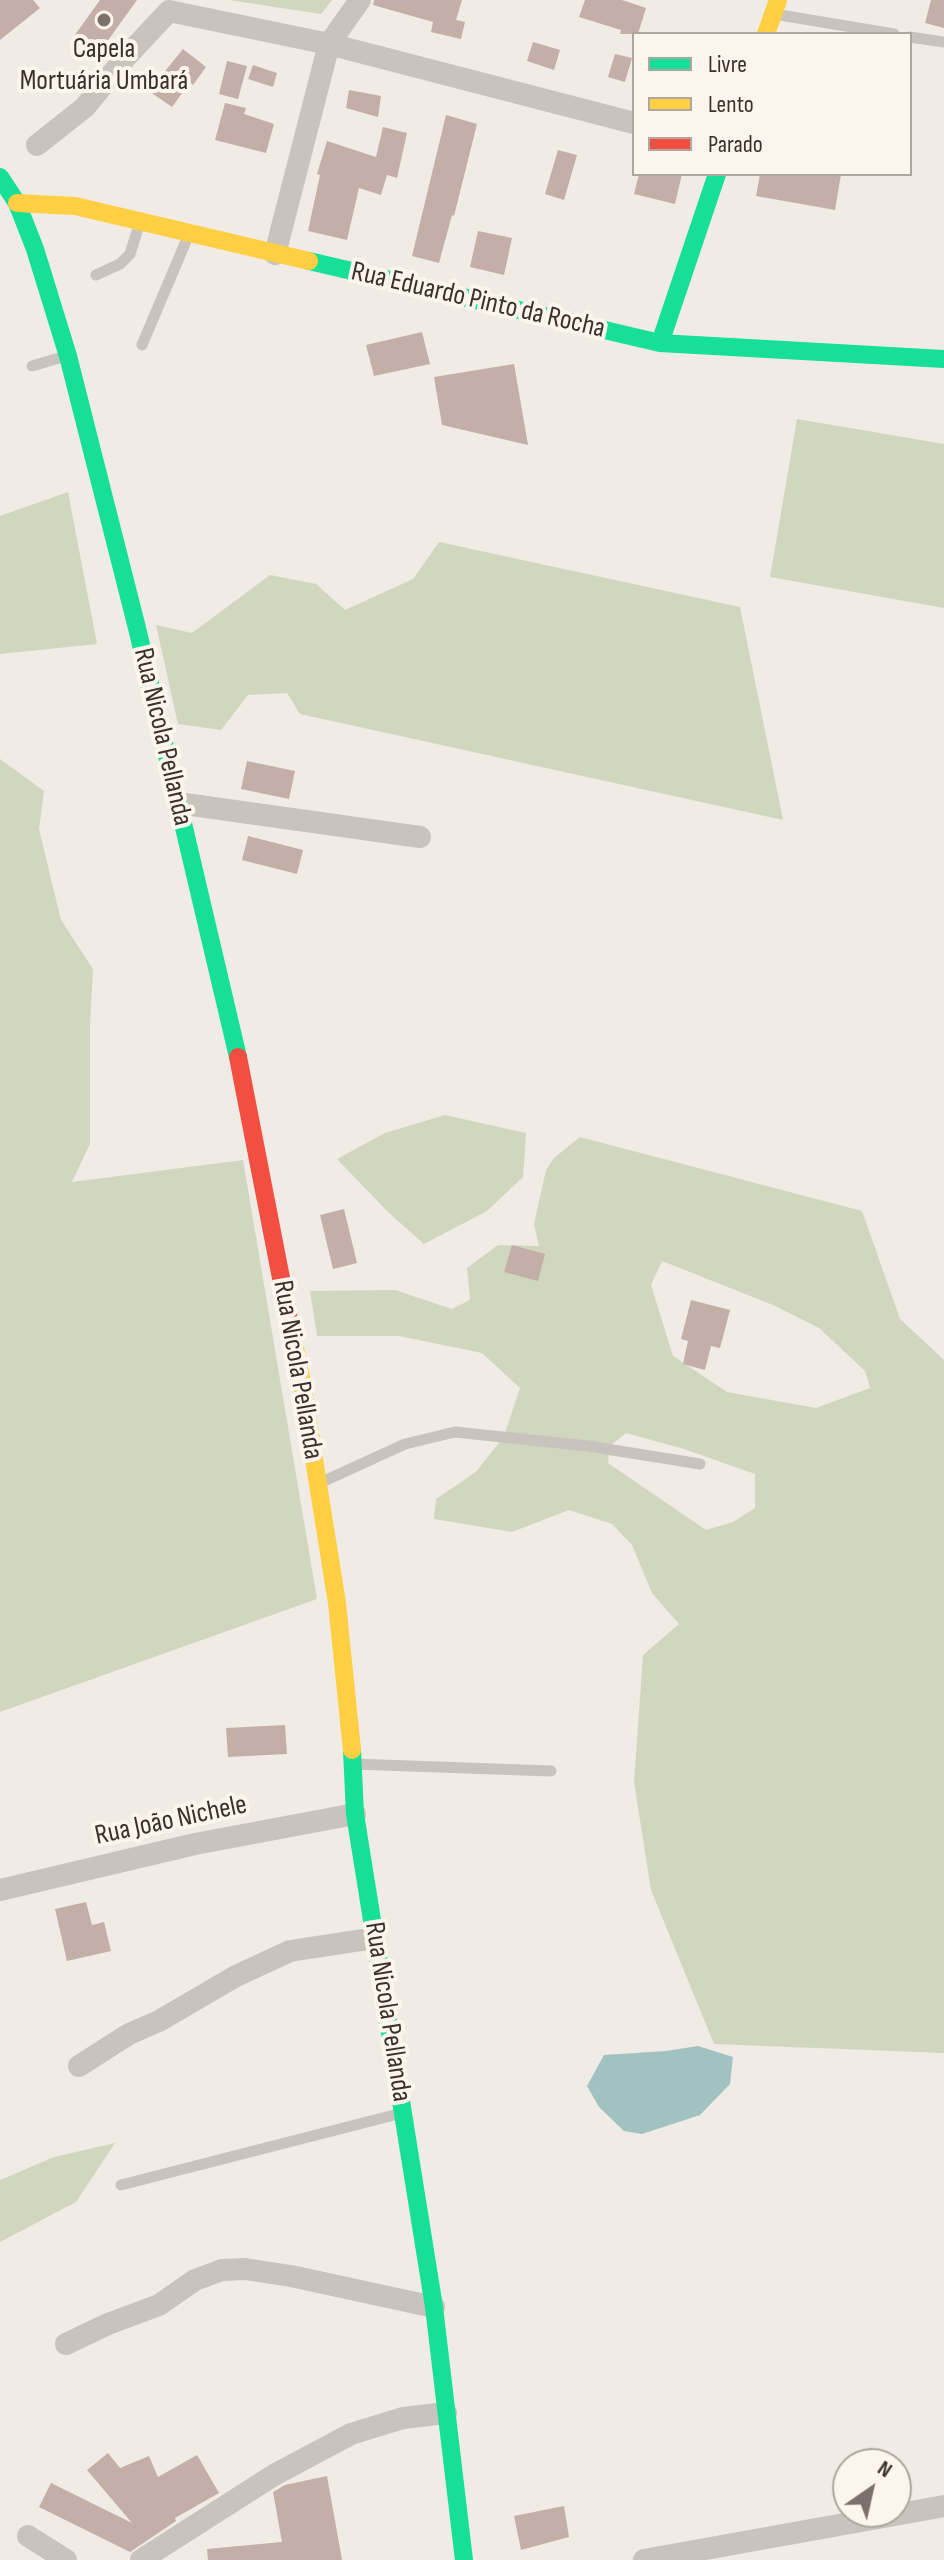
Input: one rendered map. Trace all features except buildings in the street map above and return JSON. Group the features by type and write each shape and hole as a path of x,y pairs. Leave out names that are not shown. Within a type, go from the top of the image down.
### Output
{"main road":[{"path":"767,32 775,7"},
{"path":"660,343 716,176"},
{"name":"Rua Nicola Pellanda","path":"0,177 17,203 35,249 68,356 137,628 235,1042 301,1378 337,1603 355,1814 434,2307 464,2560"},
{"name":"Rua Eduardo Pinto da Rocha","path":"17,203 75,206 660,343 944,359"}],"street":[{"path":"275,254 329,44 360,0"},
{"path":"37,145 85,107 169,11 329,44 632,122"},
{"path":"178,803 420,837"},
{"name":"Rua João Nichele","path":"0,1890 195,1844 355,1814"},
{"path":"79,2066 129,2034 159,2021 236,1976 290,1951 375,1938"},
{"path":"66,2344 159,2305 195,2280 222,2270 245,2269 291,2276 434,2307"},
{"path":"141,2560 274,2475 351,2434 403,2418 446,2413"},
{"path":"644,2560 943,2510"},
{"path":"28,2536 66,2560"}],"lane":[{"path":"775,7 885,32"},
{"path":"912,37 944,42"},
{"path":"96,275 120,264 130,254 140,222"},
{"path":"142,345 189,233"},
{"path":"32,366 68,356"},
{"path":"318,1484 405,1444 455,1432 575,1444 700,1464"},
{"path":"352,1764 551,1771"},
{"path":"121,2185 403,2113"}],"green space":[{"path":"229,0 332,0 321,14"},
{"path":"797,419 944,444 944,608 770,577"},
{"path":"68,492 97,644 0,654 0,516"},
{"path":"439,542 740,607 783,820 300,714 287,693 248,695 221,730 178,724 156,625 192,633 270,575 316,584 345,610 413,579"},
{"path":"0,759 44,791 39,829 61,920 93,969 90,1144 72,1182 243,1160 317,1599 0,1712"},
{"path":"445,1115 526,1133 523,1177 487,1211 424,1244 337,1159 385,1133"},
{"path":"580,1137 862,1211 900,1319 944,1360 944,2053 714,2044 651,1890 634,1782 643,1655 679,1624 652,1593 632,1545 612,1524 569,1510 512,1532 434,1519 436,1499 476,1472 504,1436 520,1388 482,1353 399,1336 317,1336 310,1291 395,1290 452,1309 470,1300 467,1268 498,1245 539,1246 534,1224 546,1170 554,1158","holes":["662,1261 773,1305 819,1328 865,1371 870,1388 816,1408 727,1392 673,1356 651,1285","626,1433 755,1474 755,1508 733,1522 706,1530 608,1463 610,1446"]},
{"path":"115,2143 76,2202 0,2242 0,2180 54,2157"}],"water":[{"path":"698,2046 733,2057 730,2084 700,2115 642,2134 624,2131 599,2107 587,2086 604,2055"}],"traffic: fast":[{"path":"660,343 716,176"},
{"path":"0,177 17,203 35,249 68,356 137,628 238,1057"},
{"path":"309,261 660,343 944,359"},
{"path":"352,1750 355,1814 434,2307 464,2560"}],"traffic: slow":[{"path":"767,32 778,0"},
{"path":"17,203 75,206 309,261"},
{"path":"288,1314 337,1603 352,1750"}],"traffic: jam":[{"path":"238,1057 288,1314"}],"place":[{"name":"Capela Mortuária Umbará","path":"104,20"}]}
